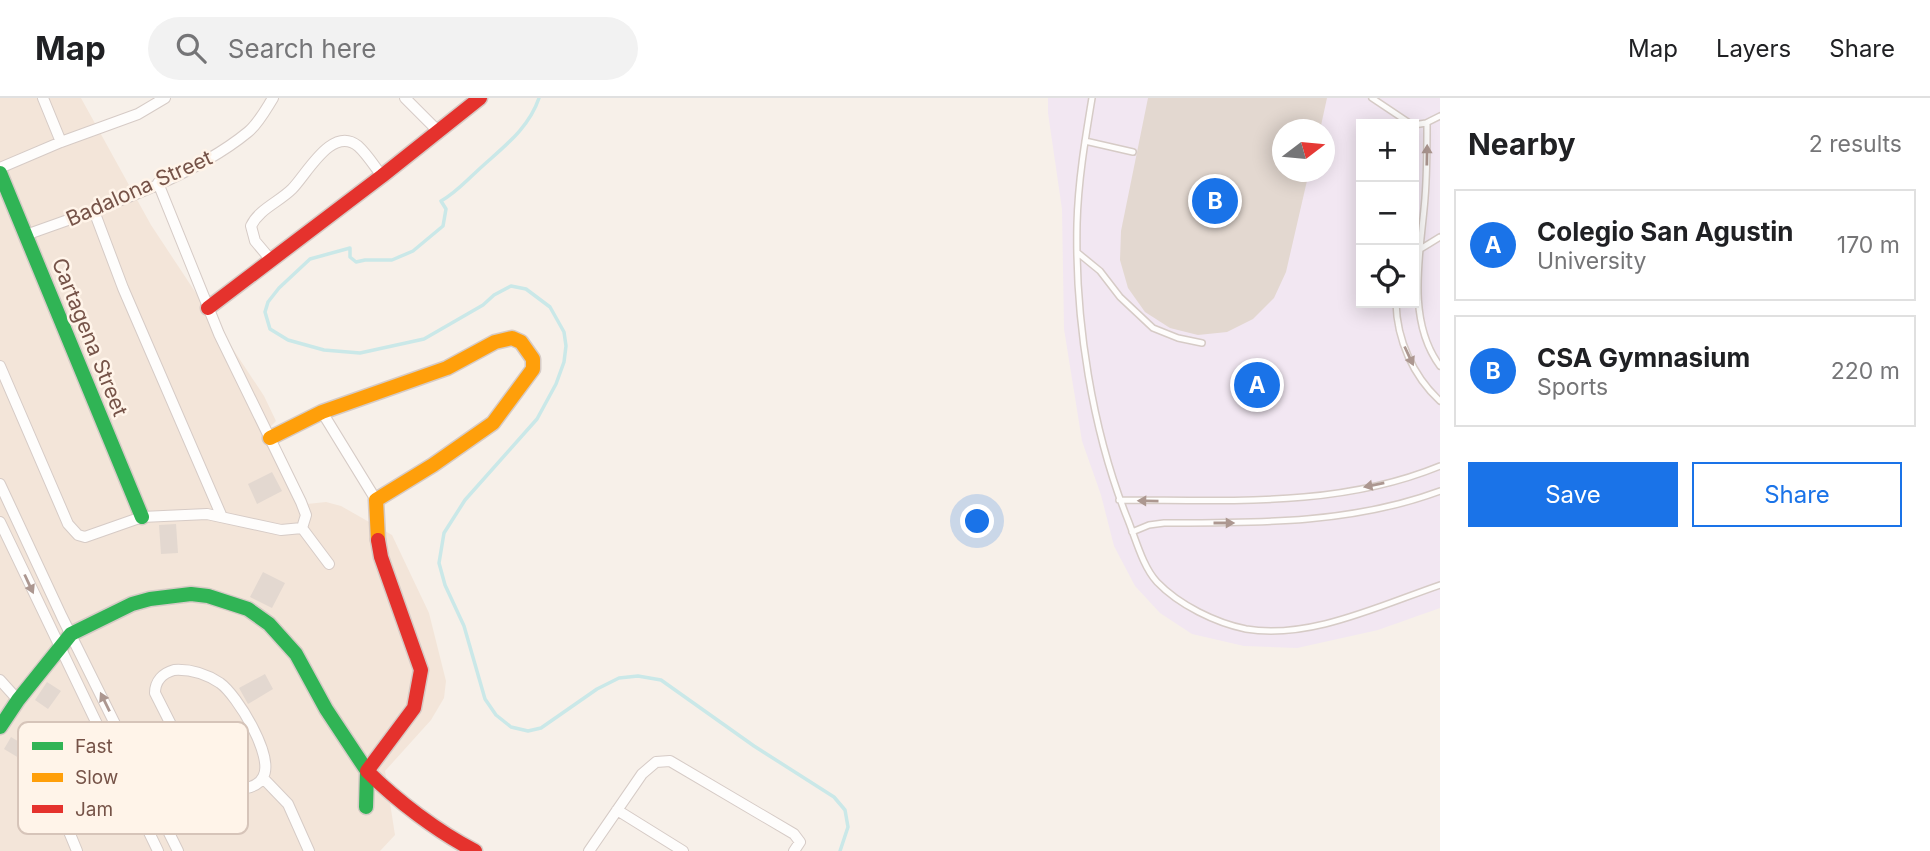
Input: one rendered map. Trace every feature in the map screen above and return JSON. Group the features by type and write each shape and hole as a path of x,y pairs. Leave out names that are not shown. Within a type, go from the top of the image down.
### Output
{"street":[{"path":"43,98 61,142"},
{"path":"0,171 61,142 138,114 165,98"},
{"name":"Badalona Street","path":"26,235 94,211 215,156 251,130 274,98"},
{"path":"405,98 439,132"},
{"path":"208,308 480,98"},
{"path":"271,260 255,241 251,226 255,218 291,190 327,146 342,141 356,145 382,176"},
{"name":"Cartagena Street","path":"0,171 6,205 26,235 142,517"},
{"path":"158,183 208,308 306,515 302,528"},
{"path":"94,211 123,288 222,517"},
{"path":"270,438 322,412 447,368 495,342 512,338 521,342 529,350 533,369 493,423 376,500"},
{"path":"0,366 68,524 78,535 85,537 142,517 206,514 281,530 302,528"},
{"path":"322,412 376,500 376,529 381,557 421,670 414,708 367,771 366,807"},
{"path":"0,484 114,722"},
{"path":"0,522 96,722"},
{"path":"302,528 329,564"},
{"path":"0,727 71,634 132,604 166,595 208,596 248,609 269,624 296,654 326,709 367,771 454,840 475,851"},
{"path":"168,722 156,698 156,687 163,676 174,670 186,670 219,682 240,704 265,757 266,769 263,778 248,787"},
{"path":"0,680 18,700"},
{"path":"589,851 642,774 656,762 670,761 794,834 800,842 794,851"},
{"path":"263,778 288,804 309,851"},
{"path":"617,810 683,851"},
{"path":"70,834 77,851"},
{"path":"150,834 158,851"},
{"path":"170,834 178,851"}],"lane":[{"path":"1092,98 1077,224 1081,312 1089,379 1110,476 1132,532 1156,581 1169,593 1218,621 1249,629 1300,630 1440,585"},
{"path":"1373,98 1401,119"},
{"path":"1419,124 1440,116"},
{"path":"1427,123 1420,313 1423,331 1440,366"},
{"path":"1085,141 1133,152"},
{"path":"1419,250 1440,237"},
{"path":"1078,253 1100,271 1120,297 1153,328 1178,338 1202,343"},
{"path":"1397,308 1400,337 1408,357 1421,379 1440,401"},
{"path":"1119,500 1235,502 1306,498 1381,484 1440,466"},
{"path":"1132,532 1164,523 1281,523 1334,517 1384,507 1440,491"}],"shaded area":[{"path":"0,98 81,98 151,225 264,396 276,421 270,427 307,504 326,502 341,506 392,535 429,613 446,681 444,698 431,720 385,771 395,835 380,851 0,851"},
{"path":"1048,98 1440,98 1440,608 1378,630 1297,648 1244,646 1192,634 1160,613 1135,586 1114,546 1101,495 1082,441 1064,329 1062,209"}],"building":[{"path":"1148,98 1327,98 1322,119 1272,119 1272,182 1307,182 1286,272 1274,298 1253,319 1227,332 1198,335 1170,328 1145,312 1128,288 1120,260 1121,231"},
{"path":"272,472 282,491 257,504 248,484"},
{"path":"176,524 178,553 161,554 159,525"},
{"path":"263,572 285,583 272,608 250,597"},
{"path":"265,674 273,689 248,704 239,688"},
{"path":"47,682 61,691 48,709 35,700"},
{"path":"11,737 18,741 18,757 4,749"}],"waterway":[{"path":"539,98 528,120 512,139 441,201 446,209 443,226 413,251 392,260 356,262 350,257 350,248 310,259 268,302 265,312 270,329 288,340 324,350 360,353 424,339 511,286 526,289 550,307 564,332 566,346 564,362 556,384 537,419 465,500 444,533 439,563 445,585 464,626 485,699 496,715 511,727 528,731 541,728 597,689 619,678 638,676 661,680 754,746 834,797 845,810 848,827 840,851"}],"traffic: fast":[{"path":"0,173 142,517"},
{"path":"0,727 71,634 132,604 150,599 191,594 208,596 248,609 269,624 296,654 326,709 367,771 366,807"}],"traffic: slow":[{"path":"270,438 322,412 447,368 495,342 512,338 521,342 533,359 533,369 493,423 376,500 378,540"}],"traffic: jam":[{"path":"208,308 480,98"},
{"path":"378,540 381,557 421,670 414,708 367,771 418,815 475,851"}],"place":[{"name":"CSA Gymnasium","path":"1215,201"},
{"name":"Colegio San Agustin","path":"1257,385"}]}
